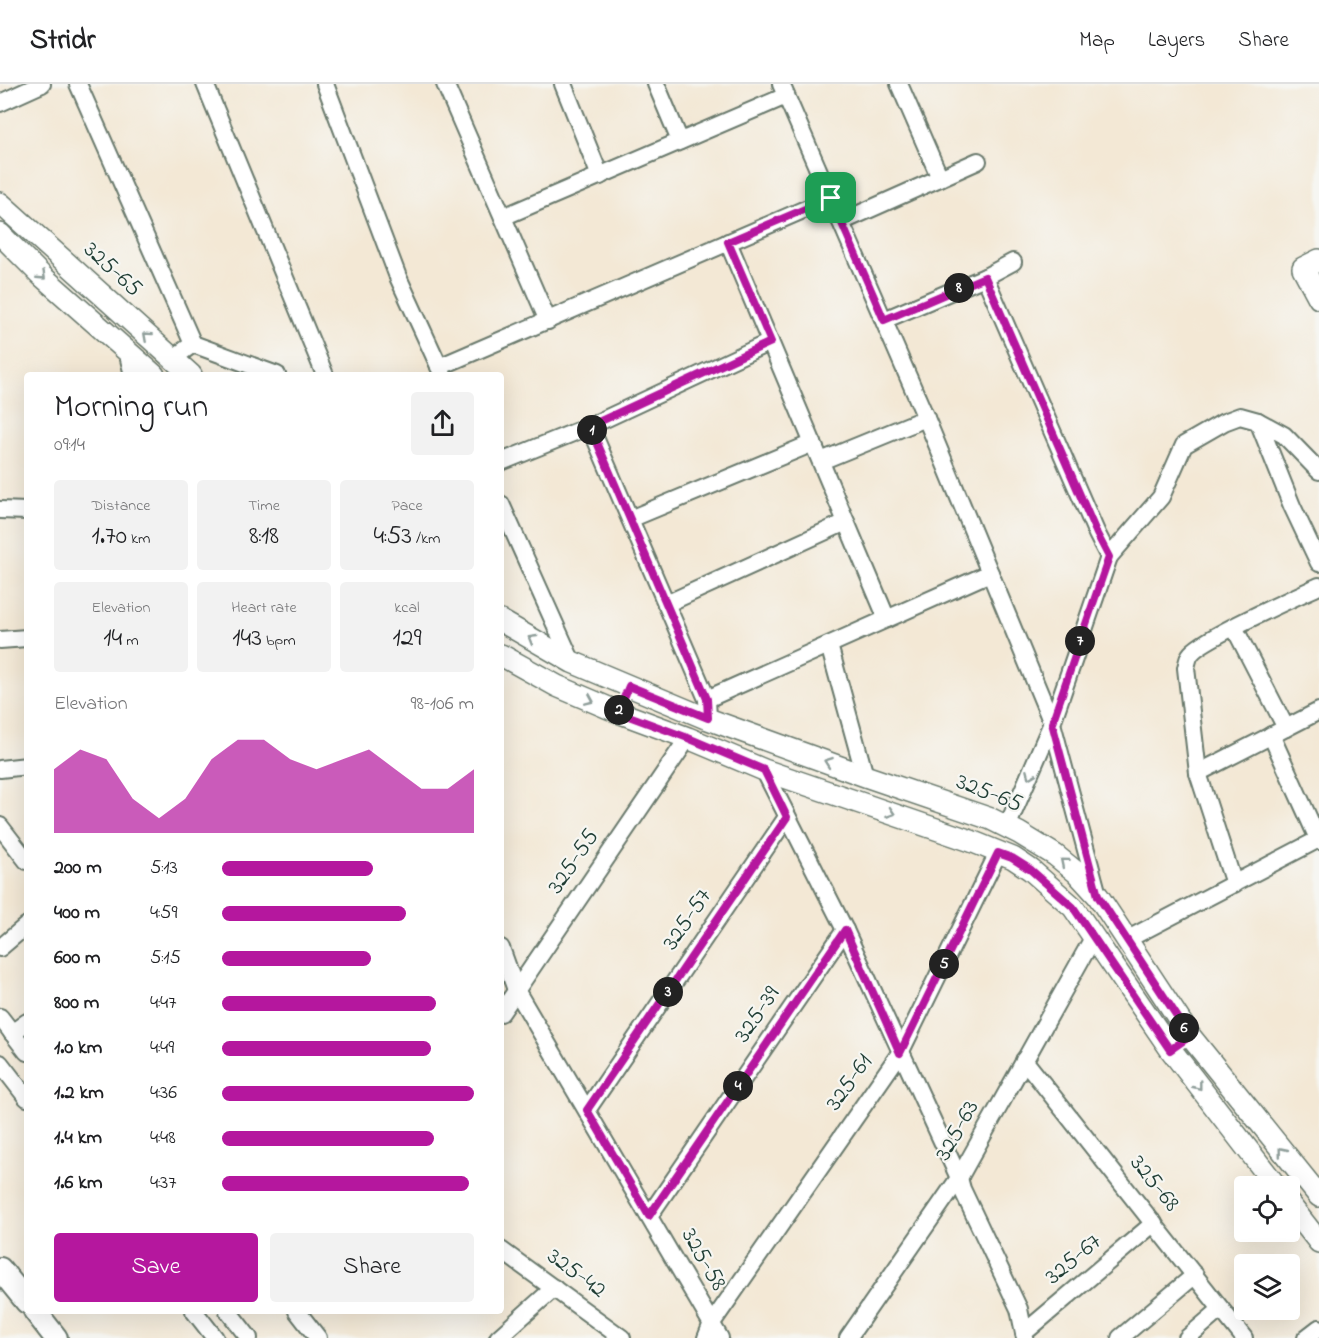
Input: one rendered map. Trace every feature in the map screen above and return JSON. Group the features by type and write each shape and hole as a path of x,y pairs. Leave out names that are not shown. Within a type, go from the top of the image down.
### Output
{"main road":[{"path":"0,1269 24,1298"},
{"path":"37,1314 56,1338"}],"street":[{"path":"0,103 41,84"},
{"path":"78,84 193,345 269,372"},
{"path":"205,84 324,372"},
{"path":"325,84 398,278 441,371 548,321 831,198"},
{"path":"445,84 548,321"},
{"path":"563,84 600,176"},
{"path":"656,84 680,141"},
{"path":"899,84 940,178"},
{"path":"503,218 680,141 783,90 926,418 1052,723 1098,896"},
{"path":"841,222 978,161"},
{"name":"325-65","path":"0,203 187,372"},
{"path":"0,234 42,276 151,372"},
{"path":"728,242 887,619"},
{"path":"1319,260 1303,268 1319,298"},
{"path":"884,320 985,277 1013,262"},
{"path":"985,277 1109,557"},
{"path":"504,461 590,426 771,342"},
{"path":"172,359 193,345"},
{"path":"127,351 132,372"},
{"path":"1007,827 1052,723 1109,557 1161,497 1184,445 1224,422 1240,416 1258,421 1284,435 1319,471"},
{"path":"821,461 926,418"},
{"path":"1258,421 1292,507 1319,563"},
{"path":"590,426 708,709 829,645 990,573"},
{"path":"630,519 813,443"},
{"path":"0,510 24,511"},
{"path":"504,511 572,662"},
{"path":"666,604 846,522"},
{"path":"1234,884 1198,773 1186,668 1190,655 1198,647 1319,586"},
{"name":"325-65","path":"504,623 572,662 629,686 708,709 865,776 991,819 1055,855 1076,872 1098,896 1190,1036 1319,1196"},
{"path":"1126,940 1319,840 1278,732 1234,627"},
{"path":"0,640 24,638"},
{"path":"829,645 865,776"},
{"name":"325-65","path":"504,657 557,686 764,770 971,841 1012,858 1047,883 1073,907 1170,1050 1268,1176"},
{"path":"618,712 629,686"},
{"path":"1198,773 1319,711"},
{"name":"325-55","path":"504,1008 688,738"},
{"path":"0,769 24,766"},
{"path":"764,770 845,930 959,1178 962,1190 1019,1309 1025,1336"},
{"name":"325-57","path":"587,1110 787,817"},
{"path":"0,826 24,857"},
{"name":"325-61","path":"713,1333 900,1053 998,853"},
{"path":"0,948 24,928"},
{"name":"325-39","path":"649,1216 845,930"},
{"name":"325-63","path":"848,1338 959,1178 1094,938"},
{"name":"325-58","path":"504,956 516,990 649,1216 713,1333"},
{"path":"0,1017 24,1048"},
{"path":"12,1033 24,1024"},
{"path":"1170,1050 1190,1036"},
{"name":"325-68","path":"1024,1060 1244,1338"},
{"path":"2,1069 24,1095"},
{"path":"1300,1218 1319,1242"},
{"name":"325-67","path":"1025,1336 1154,1223"},
{"name":"325-42","path":"504,1252 622,1338"},
{"path":"1120,1338 1195,1275"},
{"path":"498,1338 554,1288"},
{"path":"1187,1338 1221,1309"},
{"path":"196,1314 215,1338"},
{"path":"230,1314 249,1338"},
{"path":"299,1314 318,1338"},
{"path":"1306,1338 1319,1329"}],"route":[{"path":"831,198 884,320 985,277 1109,557 1052,723 1098,896 1190,1036 1170,1050 1073,907 1031,870 1012,858 998,853 900,1053 845,930 649,1216 587,1110 787,817 764,770 618,712 629,686 708,718 707,699 590,426 771,342 728,242 831,198"}]}
